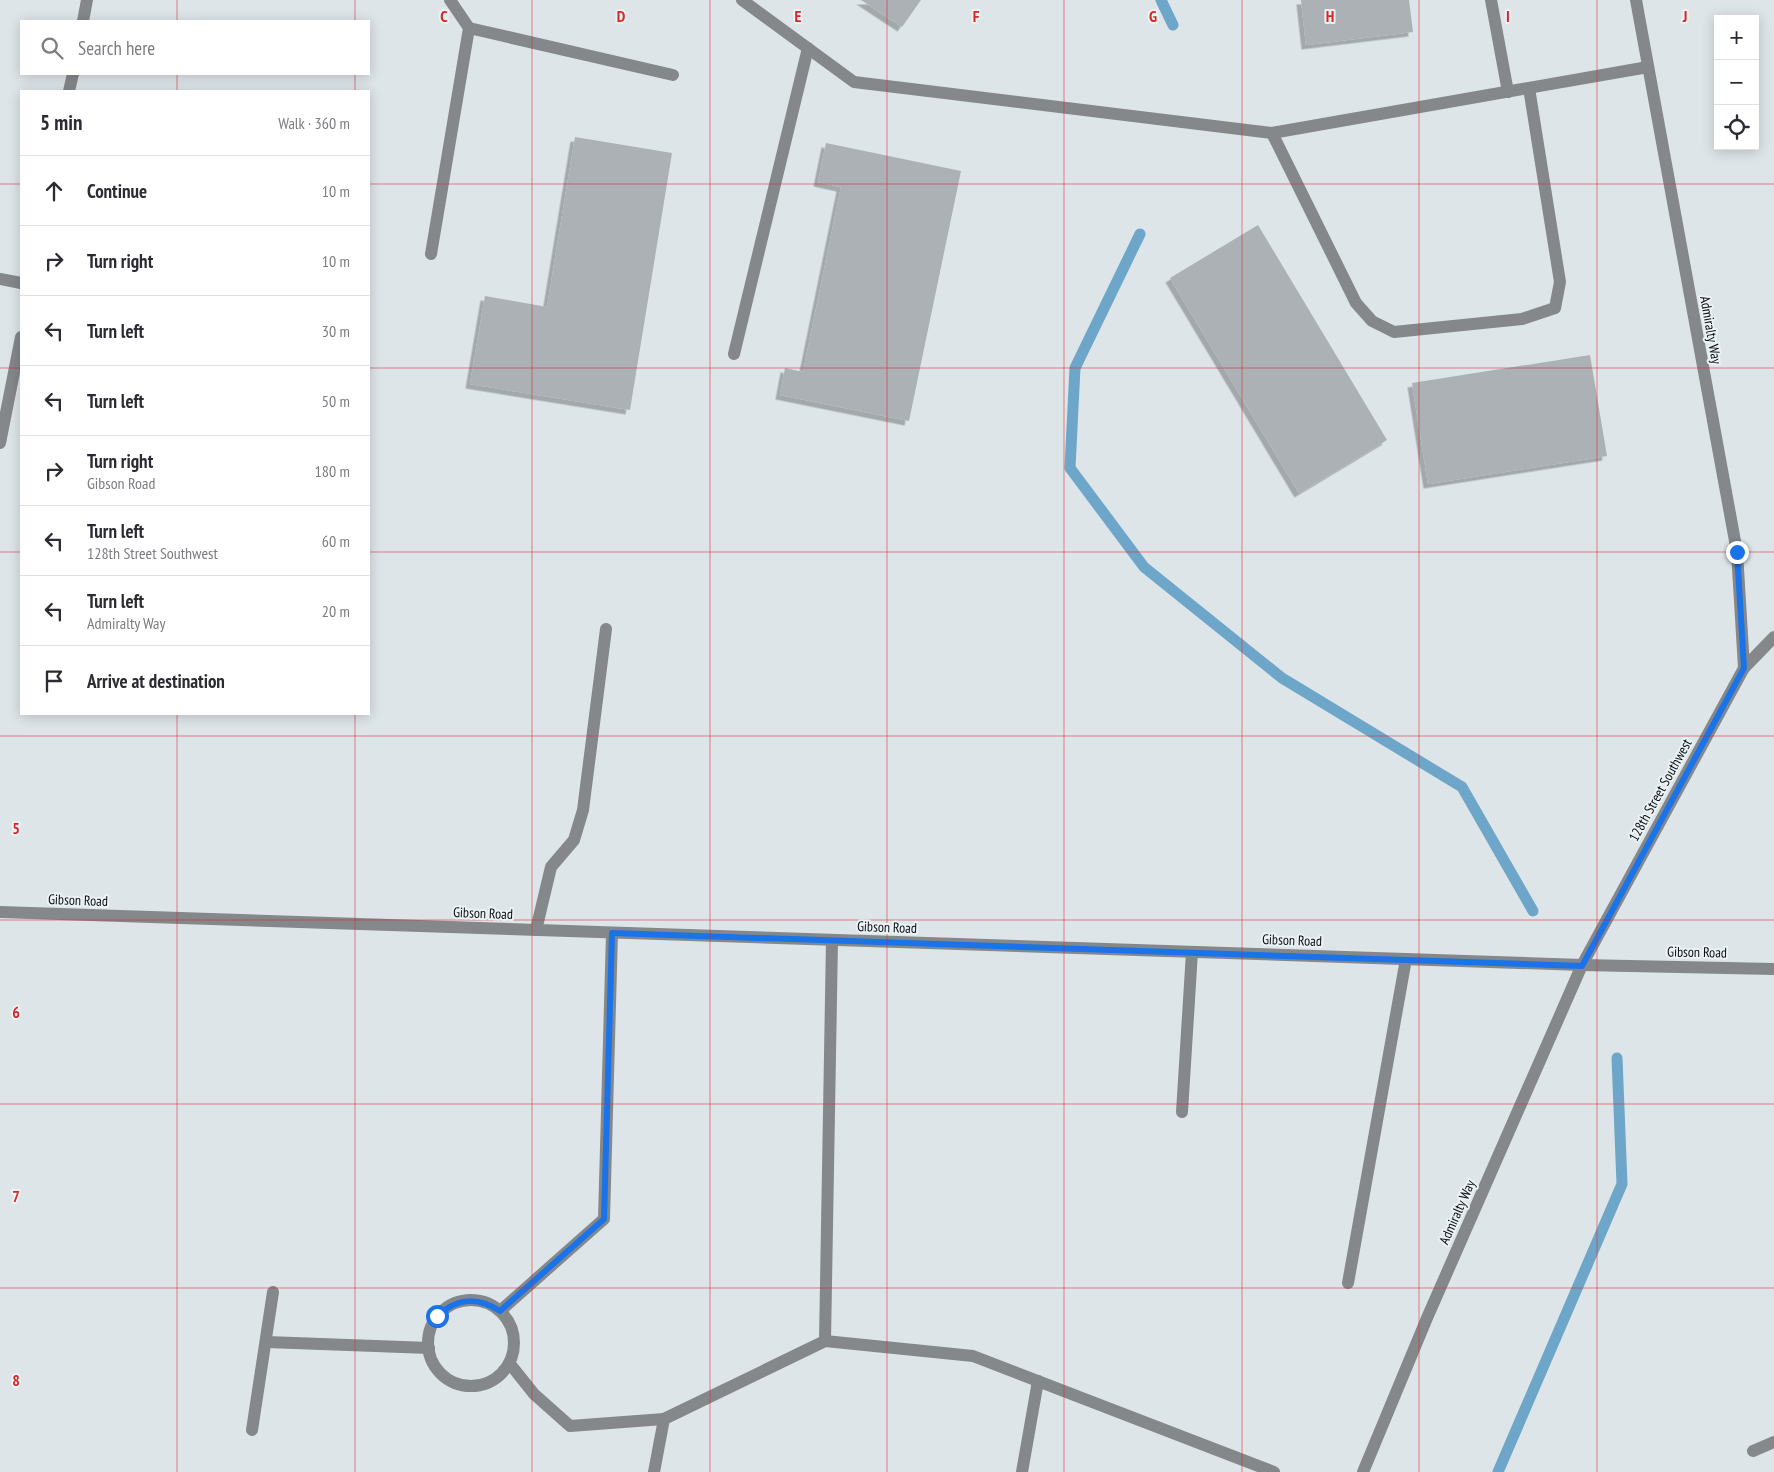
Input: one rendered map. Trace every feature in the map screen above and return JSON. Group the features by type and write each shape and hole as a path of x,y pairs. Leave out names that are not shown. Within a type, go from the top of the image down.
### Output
{"street":[{"path":"86,20 87,0"},
{"path":"450,0 469,28 673,74"},
{"path":"742,0 854,82 1272,133 1648,67"},
{"path":"1491,0 1508,92"},
{"name":"Admiralty Way","path":"1636,0 1737,552 1744,668"},
{"path":"431,254 469,28"},
{"path":"734,354 808,48"},
{"path":"69,90 73,75"},
{"path":"1272,133 1356,302 1372,322 1394,332 1522,319 1555,308 1560,282 1529,88"},
{"path":"0,279 20,283"},
{"path":"0,443 20,342"},
{"path":"536,930 550,866 574,840 583,810 606,629"},
{"name":"128th Street Southwest","path":"1582,966 1744,668 1774,637"},
{"name":"Gibson Road","path":"0,912 1582,966 1774,969"},
{"path":"500,1311 604,1219 612,933"},
{"path":"825,1341 832,940"},
{"path":"1182,1112 1192,952"},
{"path":"1348,1283 1406,959"},
{"name":"Admiralty Way","path":"1363,1472 1427,1318 1582,966"},
{"path":"252,1430 267,1342 273,1292"},
{"path":"474,1300 488,1303 500,1311 509,1322 515,1336 515,1350 510,1364 501,1376 489,1384 474,1387 460,1385 446,1379 436,1369 428,1348 430,1329 437,1316 448,1307 460,1301 474,1300"},
{"path":"510,1364 534,1394 570,1426 664,1419 825,1341 973,1356 1274,1472"},
{"path":"267,1342 428,1348"},
{"path":"1022,1472 1038,1381"},
{"path":"654,1472 664,1419"},
{"path":"1753,1451 1774,1442"}],"building":[{"path":"861,0 921,0 902,27"},
{"path":"1301,0 1409,0 1413,32 1306,45"},
{"path":"575,137 672,153 630,410 470,384 485,296 547,307"},
{"path":"826,143 961,171 909,421 780,395 785,368 803,372 841,187 818,182"},
{"path":"1258,225 1387,440 1299,493 1170,278"},
{"path":"1590,355 1607,456 1428,484 1412,383"}],"waterway":[{"path":"1161,0 1173,25"},
{"path":"1140,234 1075,368 1070,468 1144,567 1282,678 1462,787 1533,911"},
{"path":"1498,1472 1622,1184 1617,1058"}],"route":[{"path":"437,1316 448,1307 460,1301 474,1300 488,1303 500,1311 604,1219 612,933 1582,966 1744,668 1737,552"}]}
